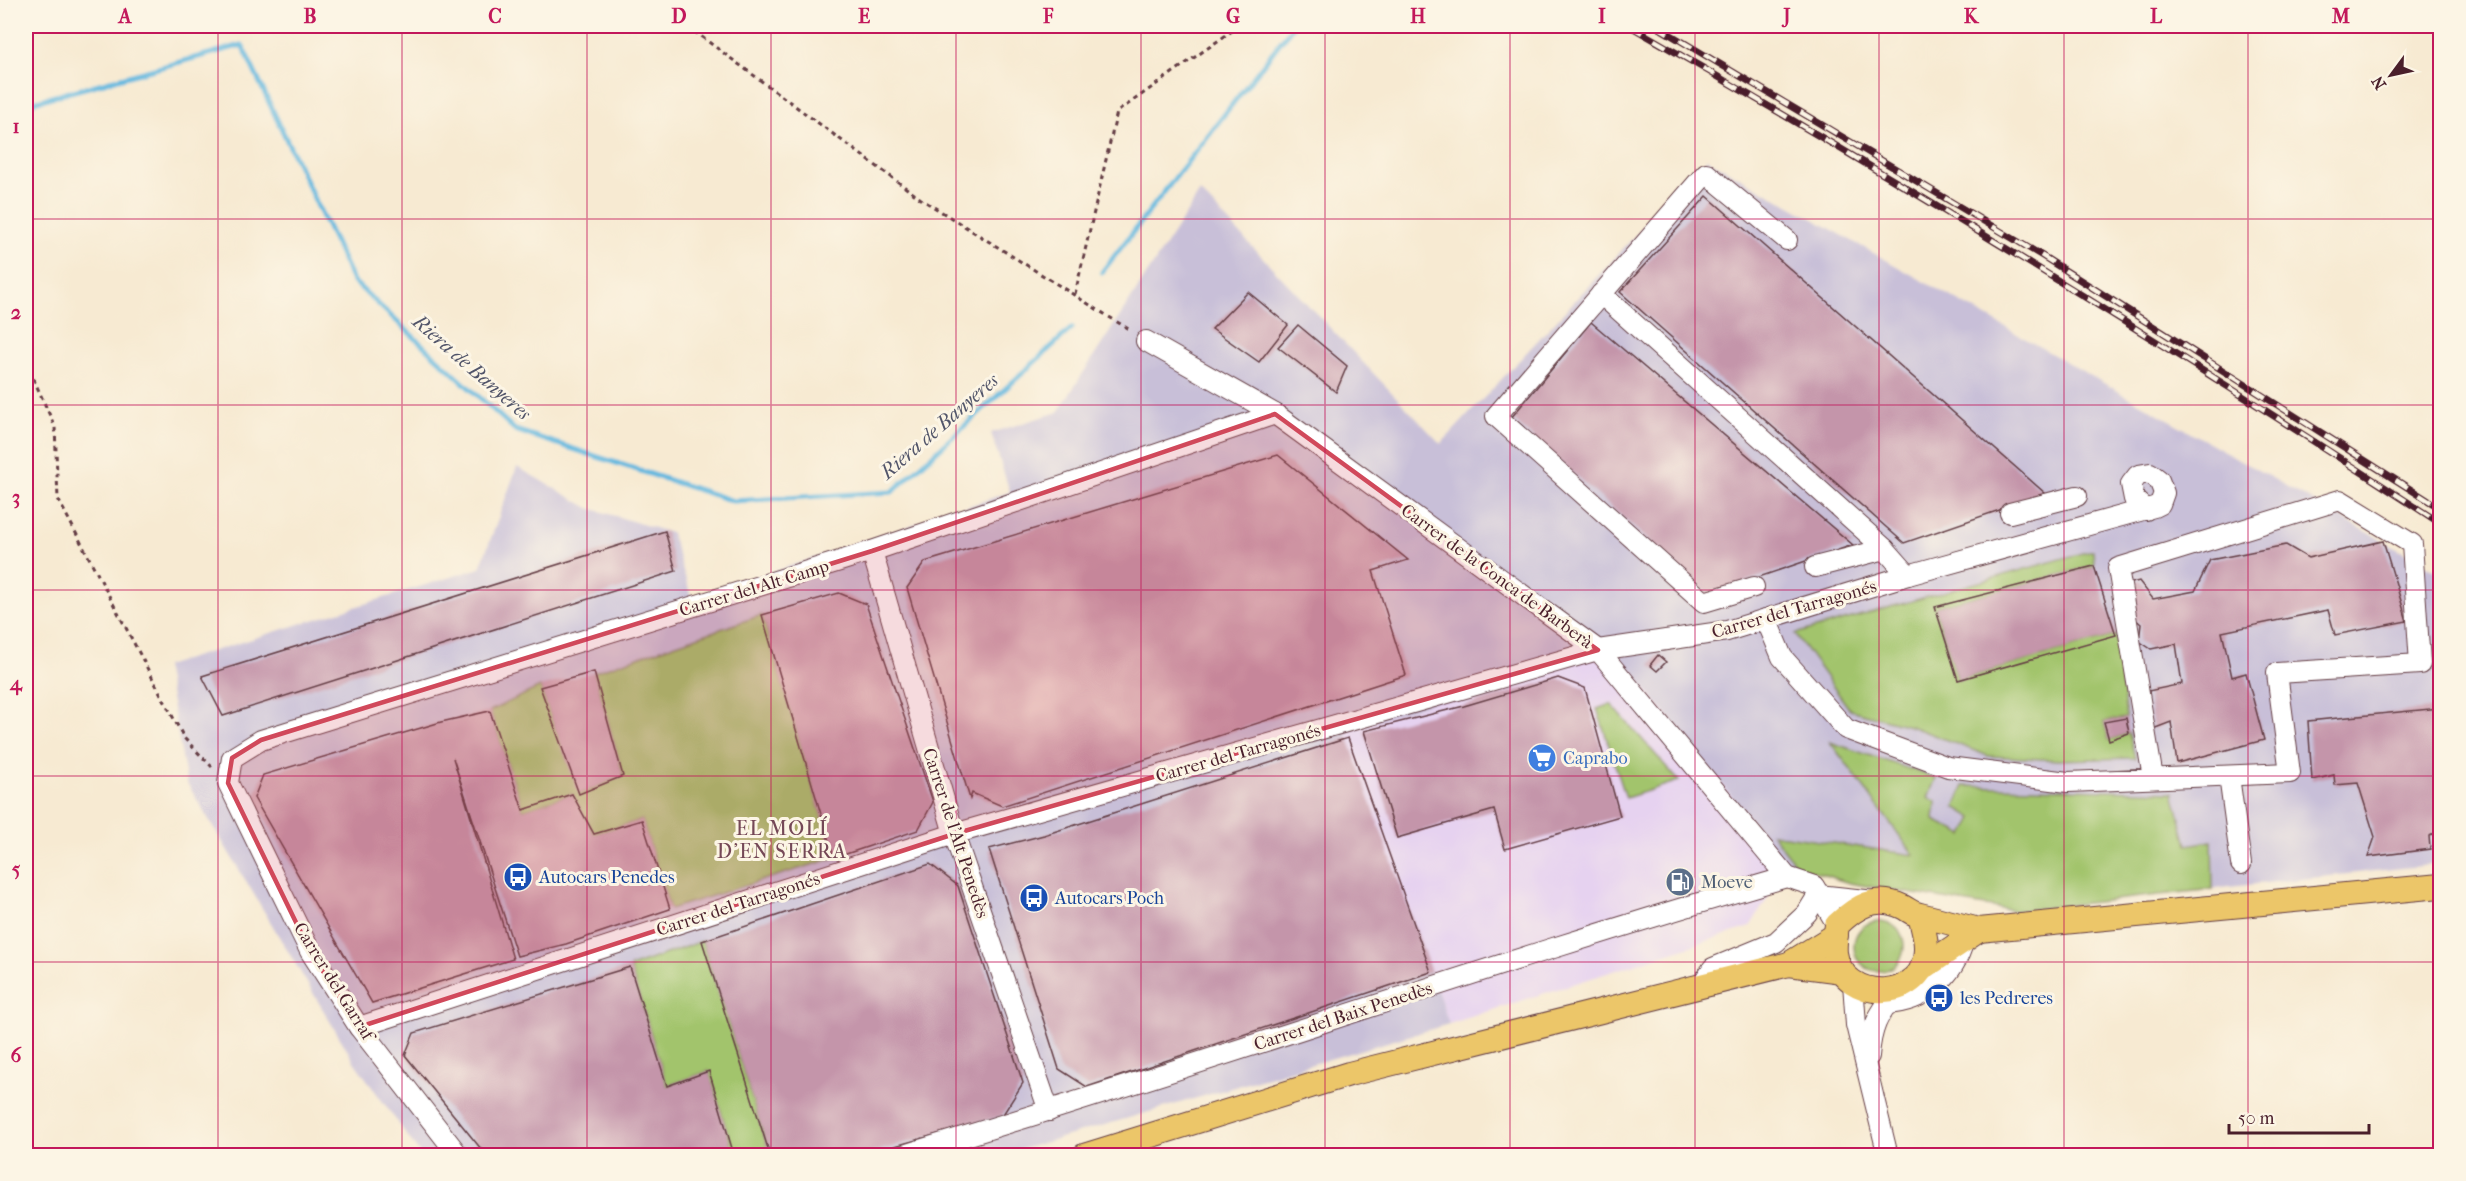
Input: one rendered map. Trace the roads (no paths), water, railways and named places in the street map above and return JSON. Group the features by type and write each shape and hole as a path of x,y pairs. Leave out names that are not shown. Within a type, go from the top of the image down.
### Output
{"main road":[{"path":"1084,1155 1349,1074 1789,964 1837,930 1860,905 1875,901 1890,902 1913,915 1920,915 1971,935 2440,886"},
{"path":"1912,977 1926,946 1920,915"},
{"path":"1837,930 1835,953 1847,977"},
{"path":"1789,964 1847,977 1878,992 1898,989 1971,935"}],"street":[{"path":"1754,587 1704,602 1496,416 1706,173 1787,240"},
{"path":"1601,294 1885,549 1908,575"},
{"name":"Carrer de la Conca de Barberà","path":"1146,341 1275,414 1599,650 1787,877 1814,886 1837,930"},
{"name":"Carrer del Alt Camp","path":"228,783 232,758 261,740 872,551 1275,414"},
{"path":"2010,513 2077,496"},
{"path":"1766,619 1782,657 1846,729 1948,766 2068,782 2290,772 2277,673 2420,664 2412,544 2340,500 2118,568 2153,778"},
{"name":"Carrer del Tarragonés","path":"359,1027 954,834 1599,650 1727,631 1908,575 2132,511"},
{"path":"1815,567 1885,549"},
{"name":"Carrer de l'Alt Penedès","path":"872,551 954,834 1049,1112"},
{"path":"2229,776 2241,864"},
{"name":"Carrer del Garraf","path":"228,783 310,951 359,1027 459,1155"},
{"name":"Carrer del Baix Penedès","path":"900,1155 1049,1112 1500,965 1787,877"},
{"path":"1700,987 1713,968 1776,942 1807,913 1818,895"},
{"name":"Carrer de la Conca de Barberà","path":"1818,895 1875,901"},
{"path":"1886,1004 1907,1003 1949,974 1971,935"},
{"path":"1847,977 1856,1025 1888,1155"},
{"path":"1869,1074 1870,1035 1880,1010 1912,977"}],"waterway":[{"name":"Riera de Banyeres","path":"1102,272 1293,26"},
{"name":"Riera de Banyeres","path":"26,104 242,45 353,281 515,430 733,501 892,492 1072,328"}],"railway":[{"path":"1630,26 2039,268 2440,523"},
{"path":"1656,26 2044,257 2440,508"}],"place":[{"name":"Caprabo","path":"1542,758"},
{"name":"Autocars Penedes","path":"518,877"},
{"name":"Moeve","path":"1680,882"},
{"name":"Autocars Poch","path":"1034,898"},
{"name":"les Pedreres","path":"1939,998"}],"district":[{"name":"EL MOLÍ D'EN SERRA","path":"782,840"}]}
